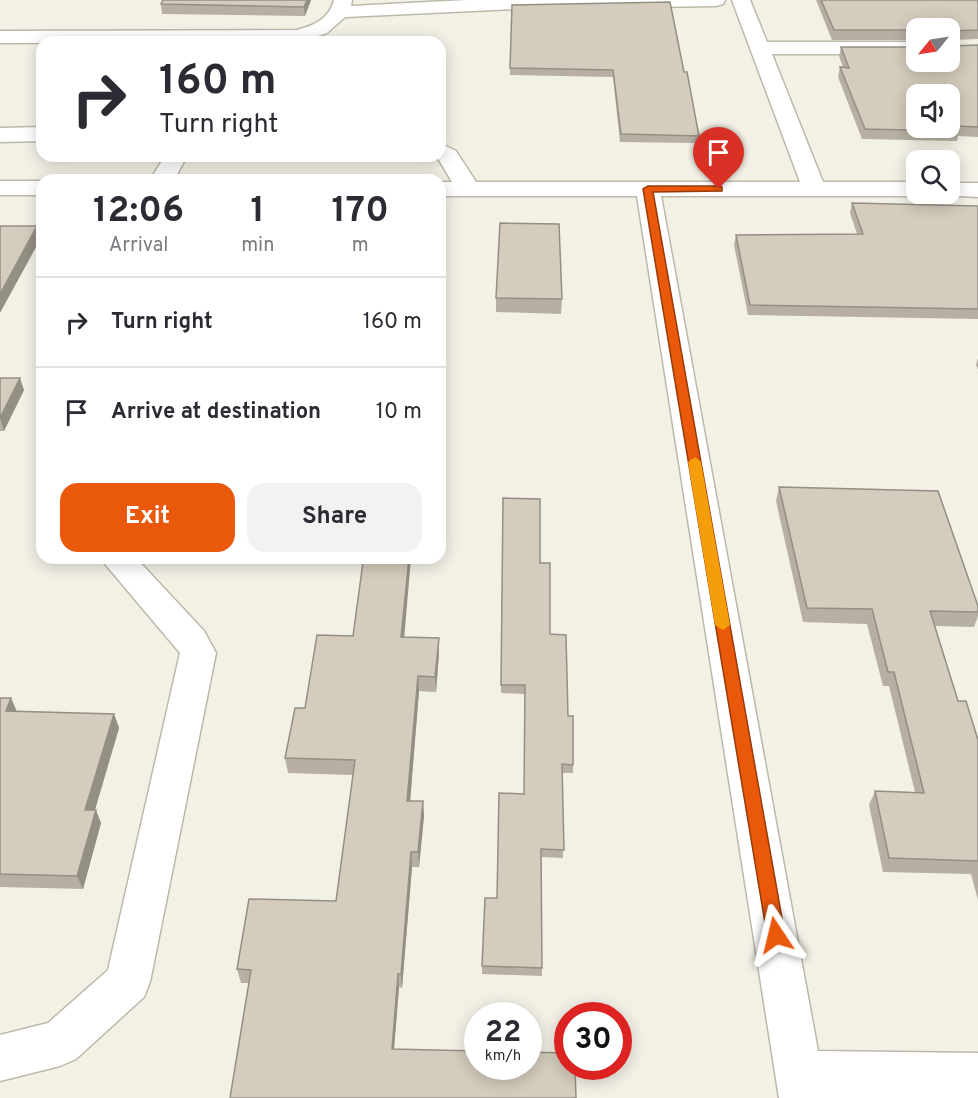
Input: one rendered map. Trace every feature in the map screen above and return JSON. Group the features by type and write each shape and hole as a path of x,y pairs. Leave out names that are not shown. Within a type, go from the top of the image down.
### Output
{"street":[{"path":"296,36 334,22 343,6 716,0"},
{"path":"741,0 814,189"},
{"path":"0,38 36,38"},
{"path":"760,48 906,48"},
{"path":"0,135 36,134"},
{"path":"446,154 469,190"},
{"path":"0,188 36,188"},
{"path":"446,189 906,189"},
{"path":"648,189 802,1086 978,1076"},
{"path":"960,190 978,190"},
{"path":"0,1058 60,1043 128,982 198,653 191,641 122,564"}],"building":[{"path":"163,0 307,0 304,7 161,4"},
{"path":"821,0 978,0 978,30 960,31 960,18 906,18 906,30 834,30"},
{"path":"670,2 684,72 687,72 699,136 621,134 613,70 510,68 512,5"},
{"path":"978,45 978,127 960,126 960,84 906,84 906,130 865,129 840,67 849,68 841,47 906,47 906,72 960,72 960,46"},
{"path":"852,203 978,206 978,309 750,305 736,235 863,234"},
{"path":"500,223 559,224 562,299 496,298"},
{"path":"0,226 36,226 36,228 0,294"},
{"path":"0,378 20,378 0,418"},
{"path":"779,487 938,491 978,606 978,612 930,611 958,701 966,701 978,740 978,861 889,858 875,791 924,793 894,672 888,672 872,609 807,608"},
{"path":"503,498 540,499 540,563 550,563 550,634 566,635 568,716 573,716 573,765 562,764 564,850 541,849 542,968 482,966 485,898 497,898 499,793 524,794 525,685 501,685"},
{"path":"363,564 408,564 401,637 439,638 435,677 418,676 407,801 423,801 418,852 411,852 392,1049 464,1051 464,1080 542,1080 542,1052 554,1053 554,1080 575,1080 576,1098 230,1098 251,970 237,969 249,899 336,901 355,760 285,758 295,708 305,708 317,635 353,636"},
{"path":"0,698 11,698 6,711 114,714 85,810 96,810 77,876 0,874"}],"slow traffic":[{"path":"695,462 723,625"}],"route":[{"path":"719,189 648,189 776,935"}]}
